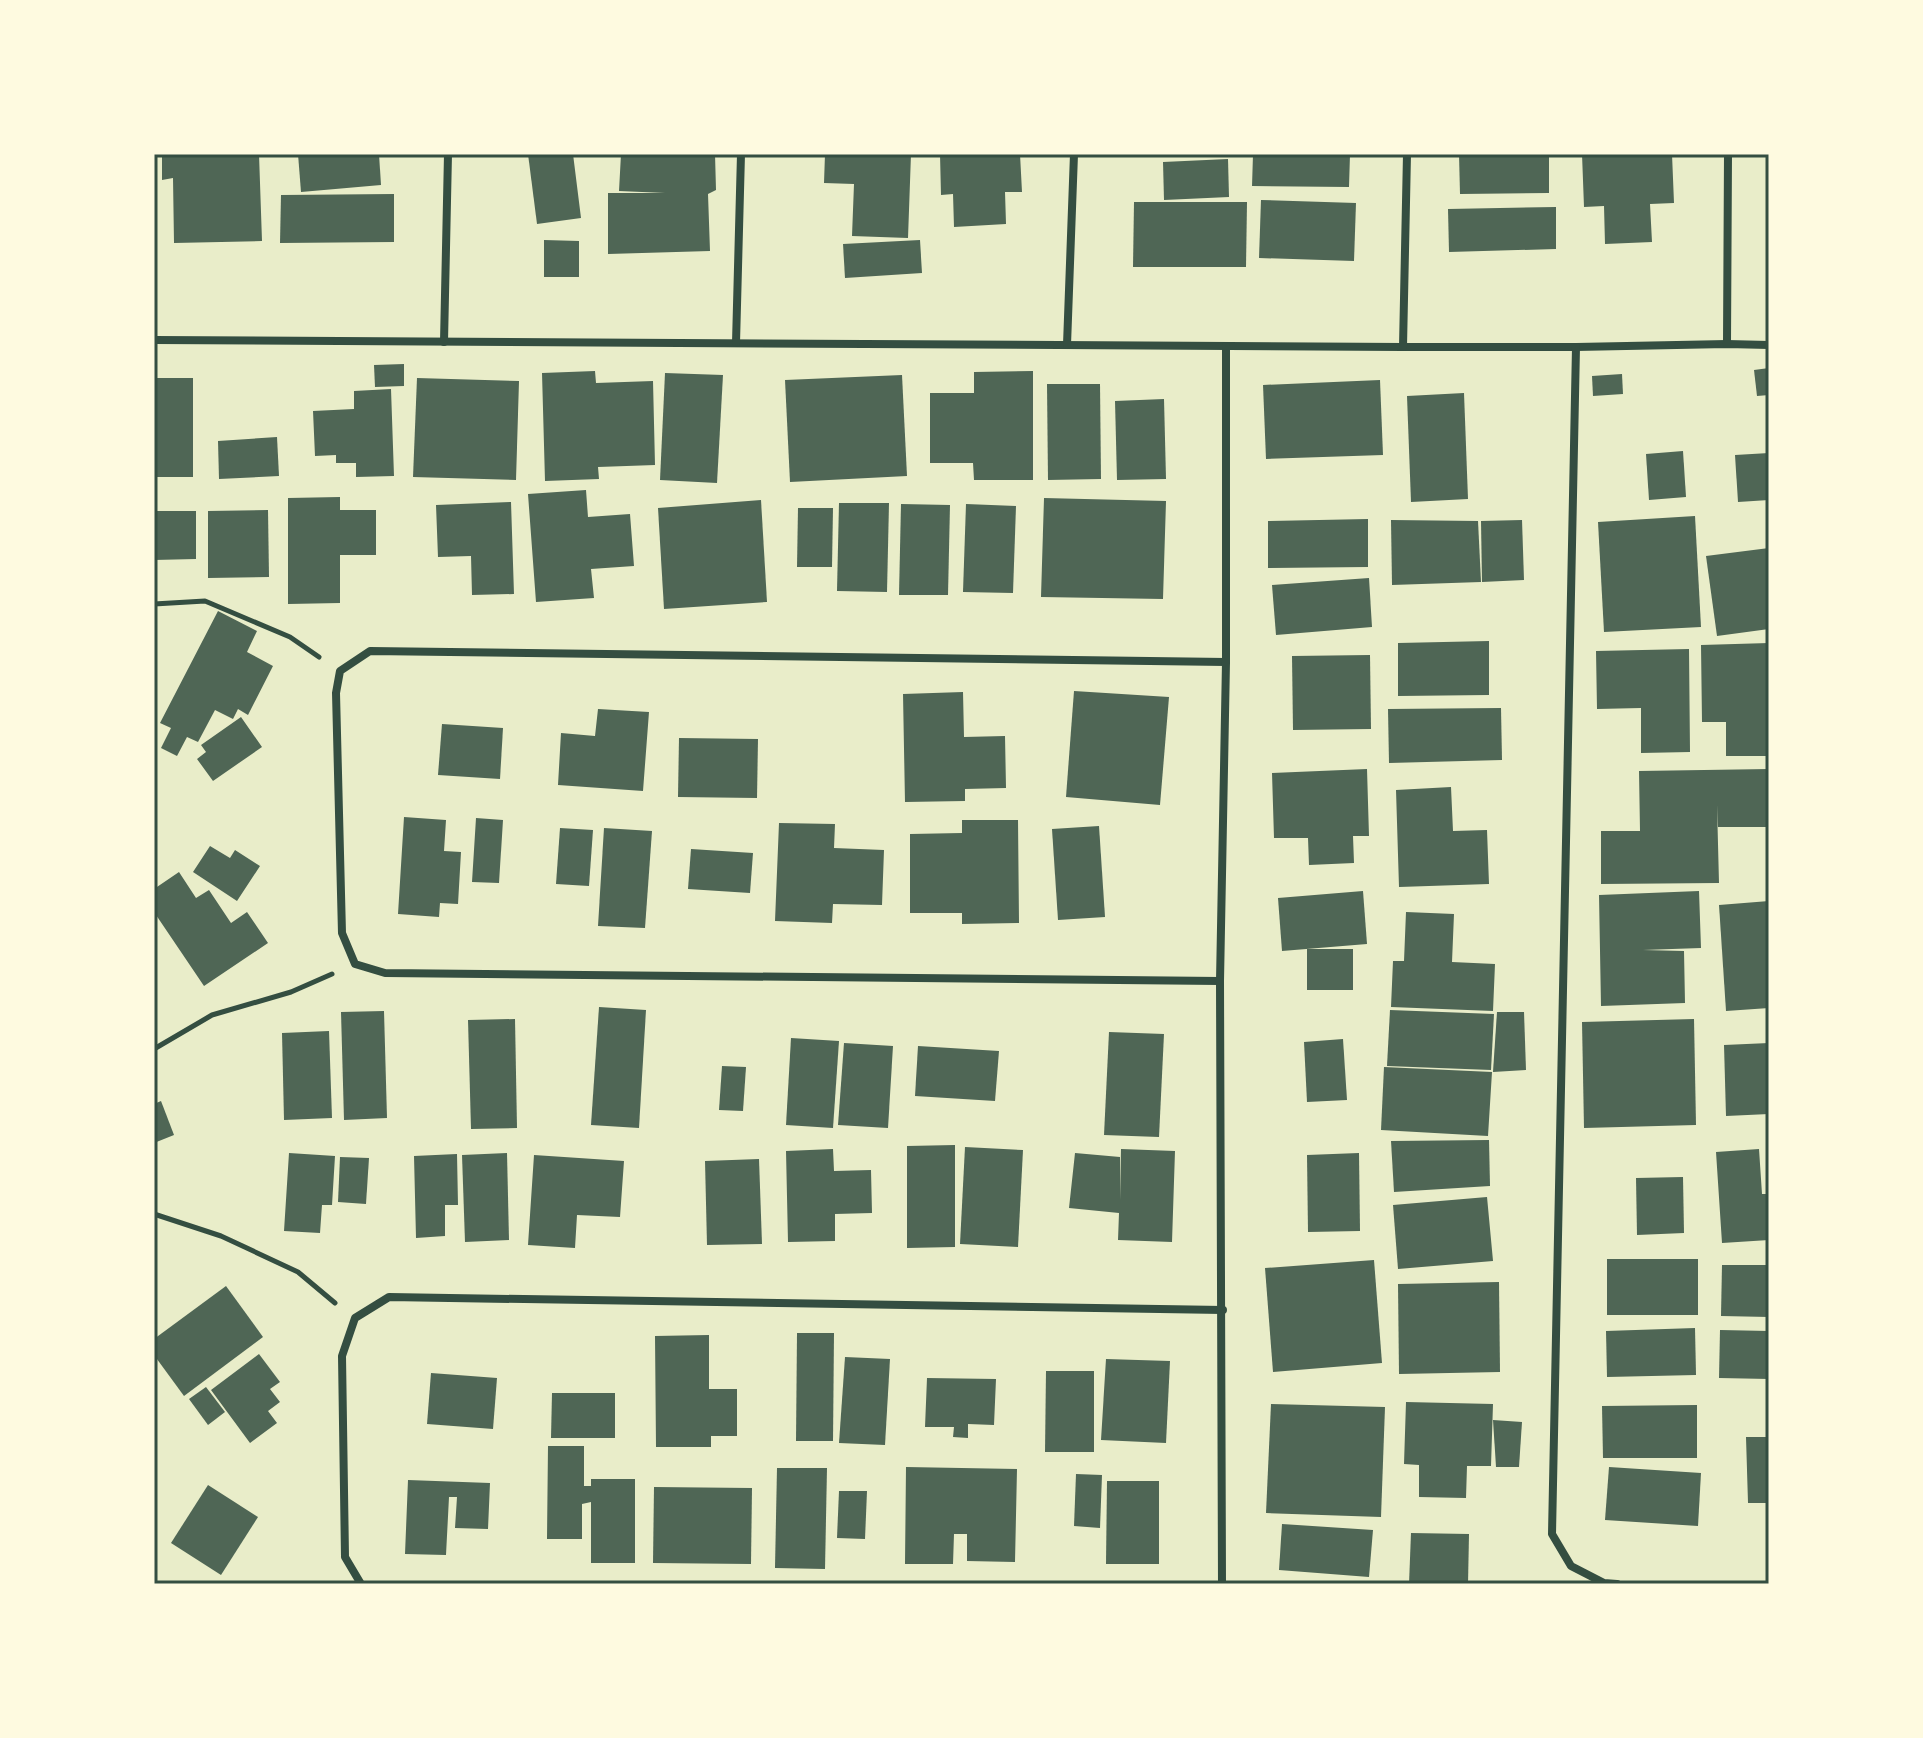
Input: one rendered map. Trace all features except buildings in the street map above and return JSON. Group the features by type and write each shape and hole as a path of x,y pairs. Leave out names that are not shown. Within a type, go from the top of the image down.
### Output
{"street":[{"path":"444,342 448,154"},
{"path":"736,343 741,154"},
{"path":"1067,345 1074,154"},
{"path":"1403,347 1407,154"},
{"path":"1727,344 1728,154"},
{"path":"154,340 1403,347 1769,345"},
{"path":"1222,1584 1220,981 1226,662 1226,346"},
{"path":"1576,347 1552,1534 1571,1566 1604,1583 1617,1584"},
{"path":"1220,981 385,973 355,964 342,933 336,693 340,671 370,651 1226,662"},
{"path":"361,1584 345,1557 342,1356 355,1318 389,1297 1223,1310"}],"path":[{"path":"154,604 205,601 290,637 340,671"},
{"path":"154,1049 212,1015 291,992 355,964"},
{"path":"154,1214 221,1236 298,1272 355,1318"}]}
